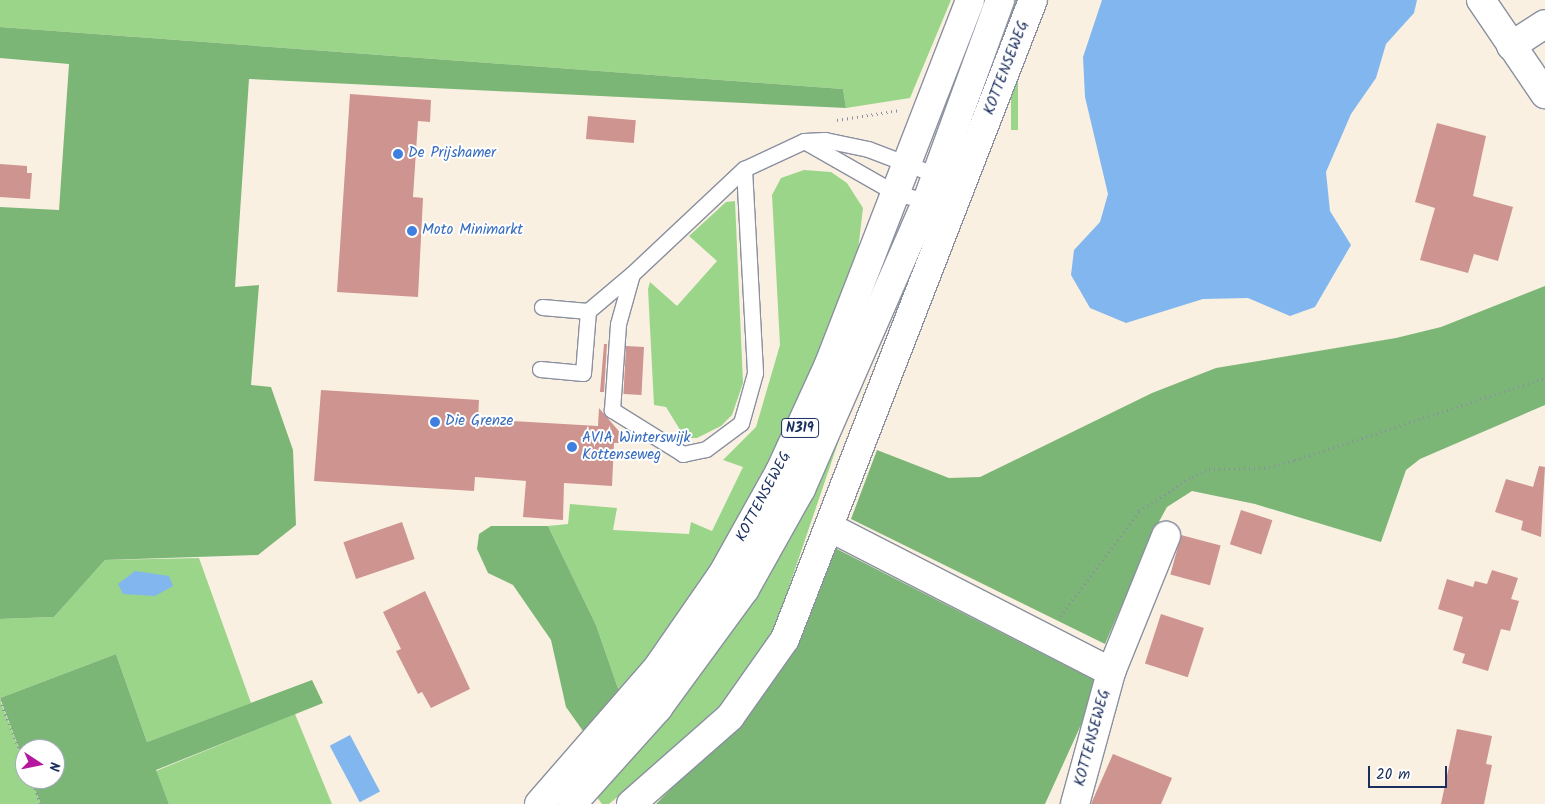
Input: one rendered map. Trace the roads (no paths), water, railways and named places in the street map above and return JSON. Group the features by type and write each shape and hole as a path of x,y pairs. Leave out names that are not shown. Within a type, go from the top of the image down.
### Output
{"main road":[{"name":"KOTTENSEWEG","path":"580,793 658,667 728,564 780,470 825,373 970,0"},
{"name":"KOTTENSEWEG","path":"539,804 580,793 658,708 746,589 801,489 927,201 1000,0"},
{"name":"KOTTENSEWEG","path":"631,804 730,717 785,639 958,200 1033,0"},
{"path":"1481,0 1545,94"},
{"path":"1511,46 1545,24"},
{"path":"936,175 958,200"},
{"path":"927,201 958,200"},
{"name":"KOTTENSEWEG","path":"829,527 1111,672"},
{"name":"KOTTENSEWEG","path":"1075,804 1111,672 1166,536"}],"lane":[{"path":"542,307 588,311 632,274 744,169 804,141 825,140 907,164 936,175"},
{"path":"804,141 895,193 927,201"},
{"path":"632,274 618,324 612,410 683,454 706,449 740,423 755,373 744,169"},
{"path":"540,370 583,373 588,311"}],"water":[{"path":"1102,0 1417,0 1414,13 1386,44 1376,78 1351,114 1326,172 1330,211 1351,245 1315,307 1290,316 1248,298 1203,299 1126,323 1090,308 1071,275 1074,250 1100,222 1108,194 1085,97 1083,57"},
{"path":"135,571 169,576 173,586 155,596 123,594 118,584"},
{"path":"350,735 380,792 360,802 330,746"}],"place":[{"name":"De Prijshamer","path":"398,154"},
{"name":"Moto Minimarkt","path":"412,231"},
{"name":"Die Grenze","path":"435,422"},
{"name":"AVIA Winterswijk Kottenseweg","path":"572,447"}]}
